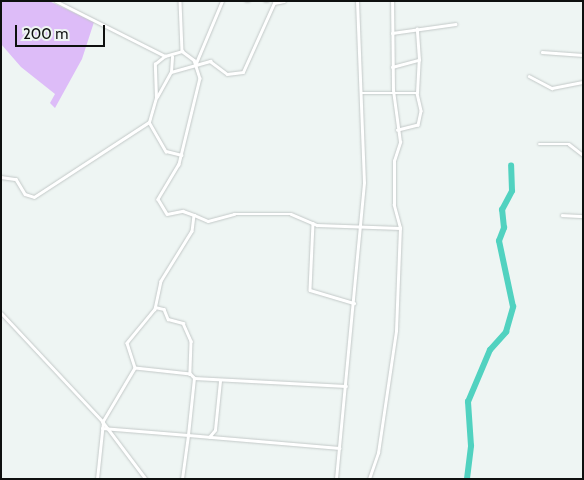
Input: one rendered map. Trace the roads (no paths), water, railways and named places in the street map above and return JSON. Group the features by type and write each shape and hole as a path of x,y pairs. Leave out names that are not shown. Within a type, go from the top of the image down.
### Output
{"street":[{"path":"56,1 165,56 172,57 182,51"},
{"path":"180,1 182,51 196,63 200,78 182,154 158,199 167,214 183,211 208,222 234,214 291,214 313,223 400,228"},
{"path":"196,63 222,1"},
{"path":"171,72 196,63 210,61 226,74 243,72 274,3 284,1"},
{"path":"336,479 361,226 357,1"},
{"path":"369,479 392,371 400,228 394,205 398,130 393,90 392,1"},
{"path":"392,33 455,24"},
{"path":"398,130 418,125 421,111 417,93 419,60 417,29"},
{"path":"542,52 583,55"},
{"path":"156,98 154,71 165,56"},
{"path":"1,177 16,179 25,194 34,197 149,122 156,98 171,72 172,57"},
{"path":"392,67 419,60"},
{"path":"529,76 552,88 583,82"},
{"path":"360,93 393,90 417,93"},
{"path":"149,122 166,151 182,154"},
{"path":"539,144 569,144 583,155"},
{"path":"97,479 103,422 135,368 127,343 155,307 161,282 192,231 194,215"},
{"path":"562,215 583,216"},
{"path":"313,223 310,290 354,303"},
{"path":"155,307 164,310 168,319 183,323 192,341 190,374"},
{"path":"1,313 103,422 146,479"},
{"path":"135,368 190,374 194,378 220,381 346,386"},
{"path":"182,479 194,378"},
{"path":"209,436 215,430 220,381"},
{"path":"102,428 339,448"}],"waterway":[{"path":"467,479 471,446 468,402 490,350 506,332 513,307 499,241 504,228 502,210 512,191 511,166"}]}
